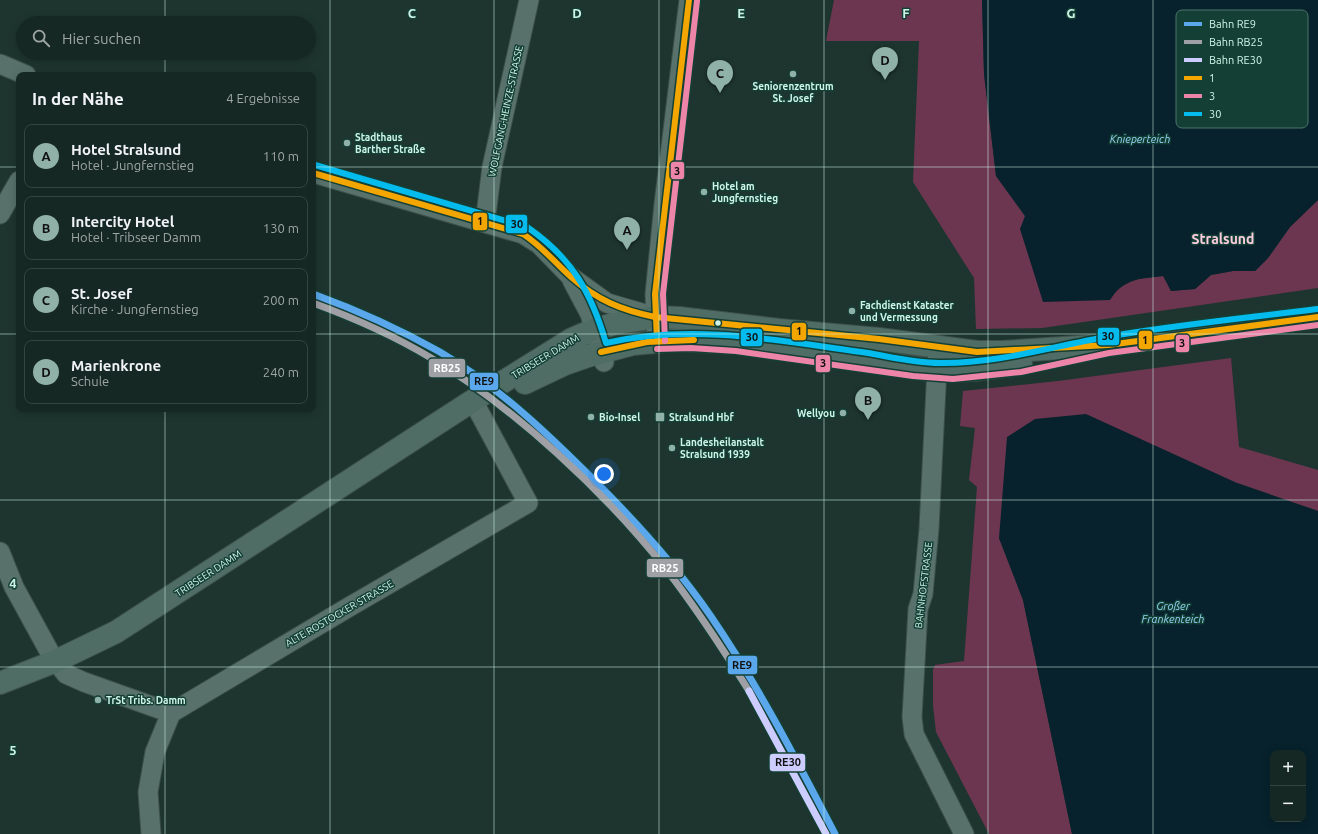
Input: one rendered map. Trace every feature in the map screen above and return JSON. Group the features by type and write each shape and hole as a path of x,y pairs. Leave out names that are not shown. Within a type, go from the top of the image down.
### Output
{"main road":[{"name":"TRIBSEER DAMM","path":"0,683 57,662 116,632 572,339 595,329 655,317 679,318 779,330 857,336 977,352 1002,352 1108,345 1318,317"},
{"name":"TRIBSEER DAMM","path":"405,445 478,410 542,374 565,364 603,357 657,341 691,340 736,343 937,371 973,370 1019,364 1108,345"}],"street":[{"name":"WOLFGANG-HEINZE-STRASSE","path":"485,223 492,167 529,0"},
{"path":"657,341 655,317 656,294 664,204 689,0"},
{"path":"0,64 19,72"},
{"path":"316,175 522,234 539,244 571,277 611,306 655,317"},
{"path":"0,214 16,185"},
{"path":"571,277 590,314 603,357"},
{"name":"BAHNHOFSTRASSE","path":"938,347 929,530 923,594 918,609 912,717 914,734 964,834"},
{"name":"ALTE ROSTOCKER STRASSE","path":"171,713 349,606 528,503 478,410"},
{"path":"0,552 14,587 57,662 171,713 155,752 148,792 152,834"}],"shaded area":[{"path":"834,0 982,0 984,74 996,176 1025,216 1117,289 1136,279 1164,276 1171,291 1195,289 1211,275 1233,271 1255,271 1268,258 1290,227 1318,200 1318,288 1042,328 976,329 974,278 913,182 919,41 826,41"},
{"path":"1231,358 1239,447 1318,470 1318,511 1237,483 999,538 1023,600 1072,834 989,834 936,732 933,705 933,670 935,665 964,661 977,487 969,480 975,428 960,426 963,391 1058,381"}],"water":[{"name":"Knieperteich","path":"982,0 1318,0 1318,200 1290,227 1268,258 1255,271 1233,271 1211,275 1195,289 1171,291 1163,276 1133,281 1121,287 1110,300 1043,302 1020,229 1025,216 996,176 984,74"},
{"name":"Großer Frankenteich","path":"1086,414 1237,483 1318,511 1318,834 1072,834 1023,600 999,538 1007,437 1035,419"}],"rail line":[{"name":"RE9","path":"316,295 362,313 425,344 483,380 561,447 613,499 671,563 728,641 776,723 835,834"},
{"name":"RB25","path":"316,304 373,328 431,358 463,378 495,401 557,453 615,511 666,569 709,629 749,691"},
{"name":"RE30","path":"749,691 826,834"}],"transit line":[{"name":"1","path":"657,341 655,294 689,0"},
{"name":"3","path":"665,341 663,294 697,1"},
{"name":"30","path":"316,165 527,227 556,251 578,278 594,308 606,343 639,337 671,334 704,334 770,339 868,353 903,360 960,363 1002,358 1132,333 1317,309"},
{"name":"1","path":"316,174 523,234 590,292 620,307 655,317 879,339 977,352 1108,345 1318,317"},
{"name":"3","path":"657,349 691,348 736,351 913,376 953,379 1021,372 1109,353 1318,325"},
{"name":"1","path":"601,352 647,342 694,340"}],"place":[{"name":"Seniorenzentrum St. Josef","path":"793,74"},
{"name":"Marienkrone","path":"885,80"},
{"name":"St. Josef","path":"720,93"},
{"name":"Stadthaus Barther Straße","path":"347,143"},
{"name":"Hotel am Jungfernstieg","path":"704,192"},
{"name":"Hotel Stralsund","path":"627,250"},
{"name":"Fachdienst Kataster und Vermessung","path":"852,311"},
{"name":"Wellyou","path":"843,413"},
{"name":"Bio-Insel","path":"591,417"},
{"name":"Stralsund Hbf","path":"660,417"},
{"name":"Intercity Hotel","path":"868,420"},
{"name":"Landesheilanstalt Stralsund 1939","path":"672,448"},
{"name":"TrSt Tribs. Damm","path":"98,700"}],"district":[{"name":"Stralsund","path":"1223,239"}]}
